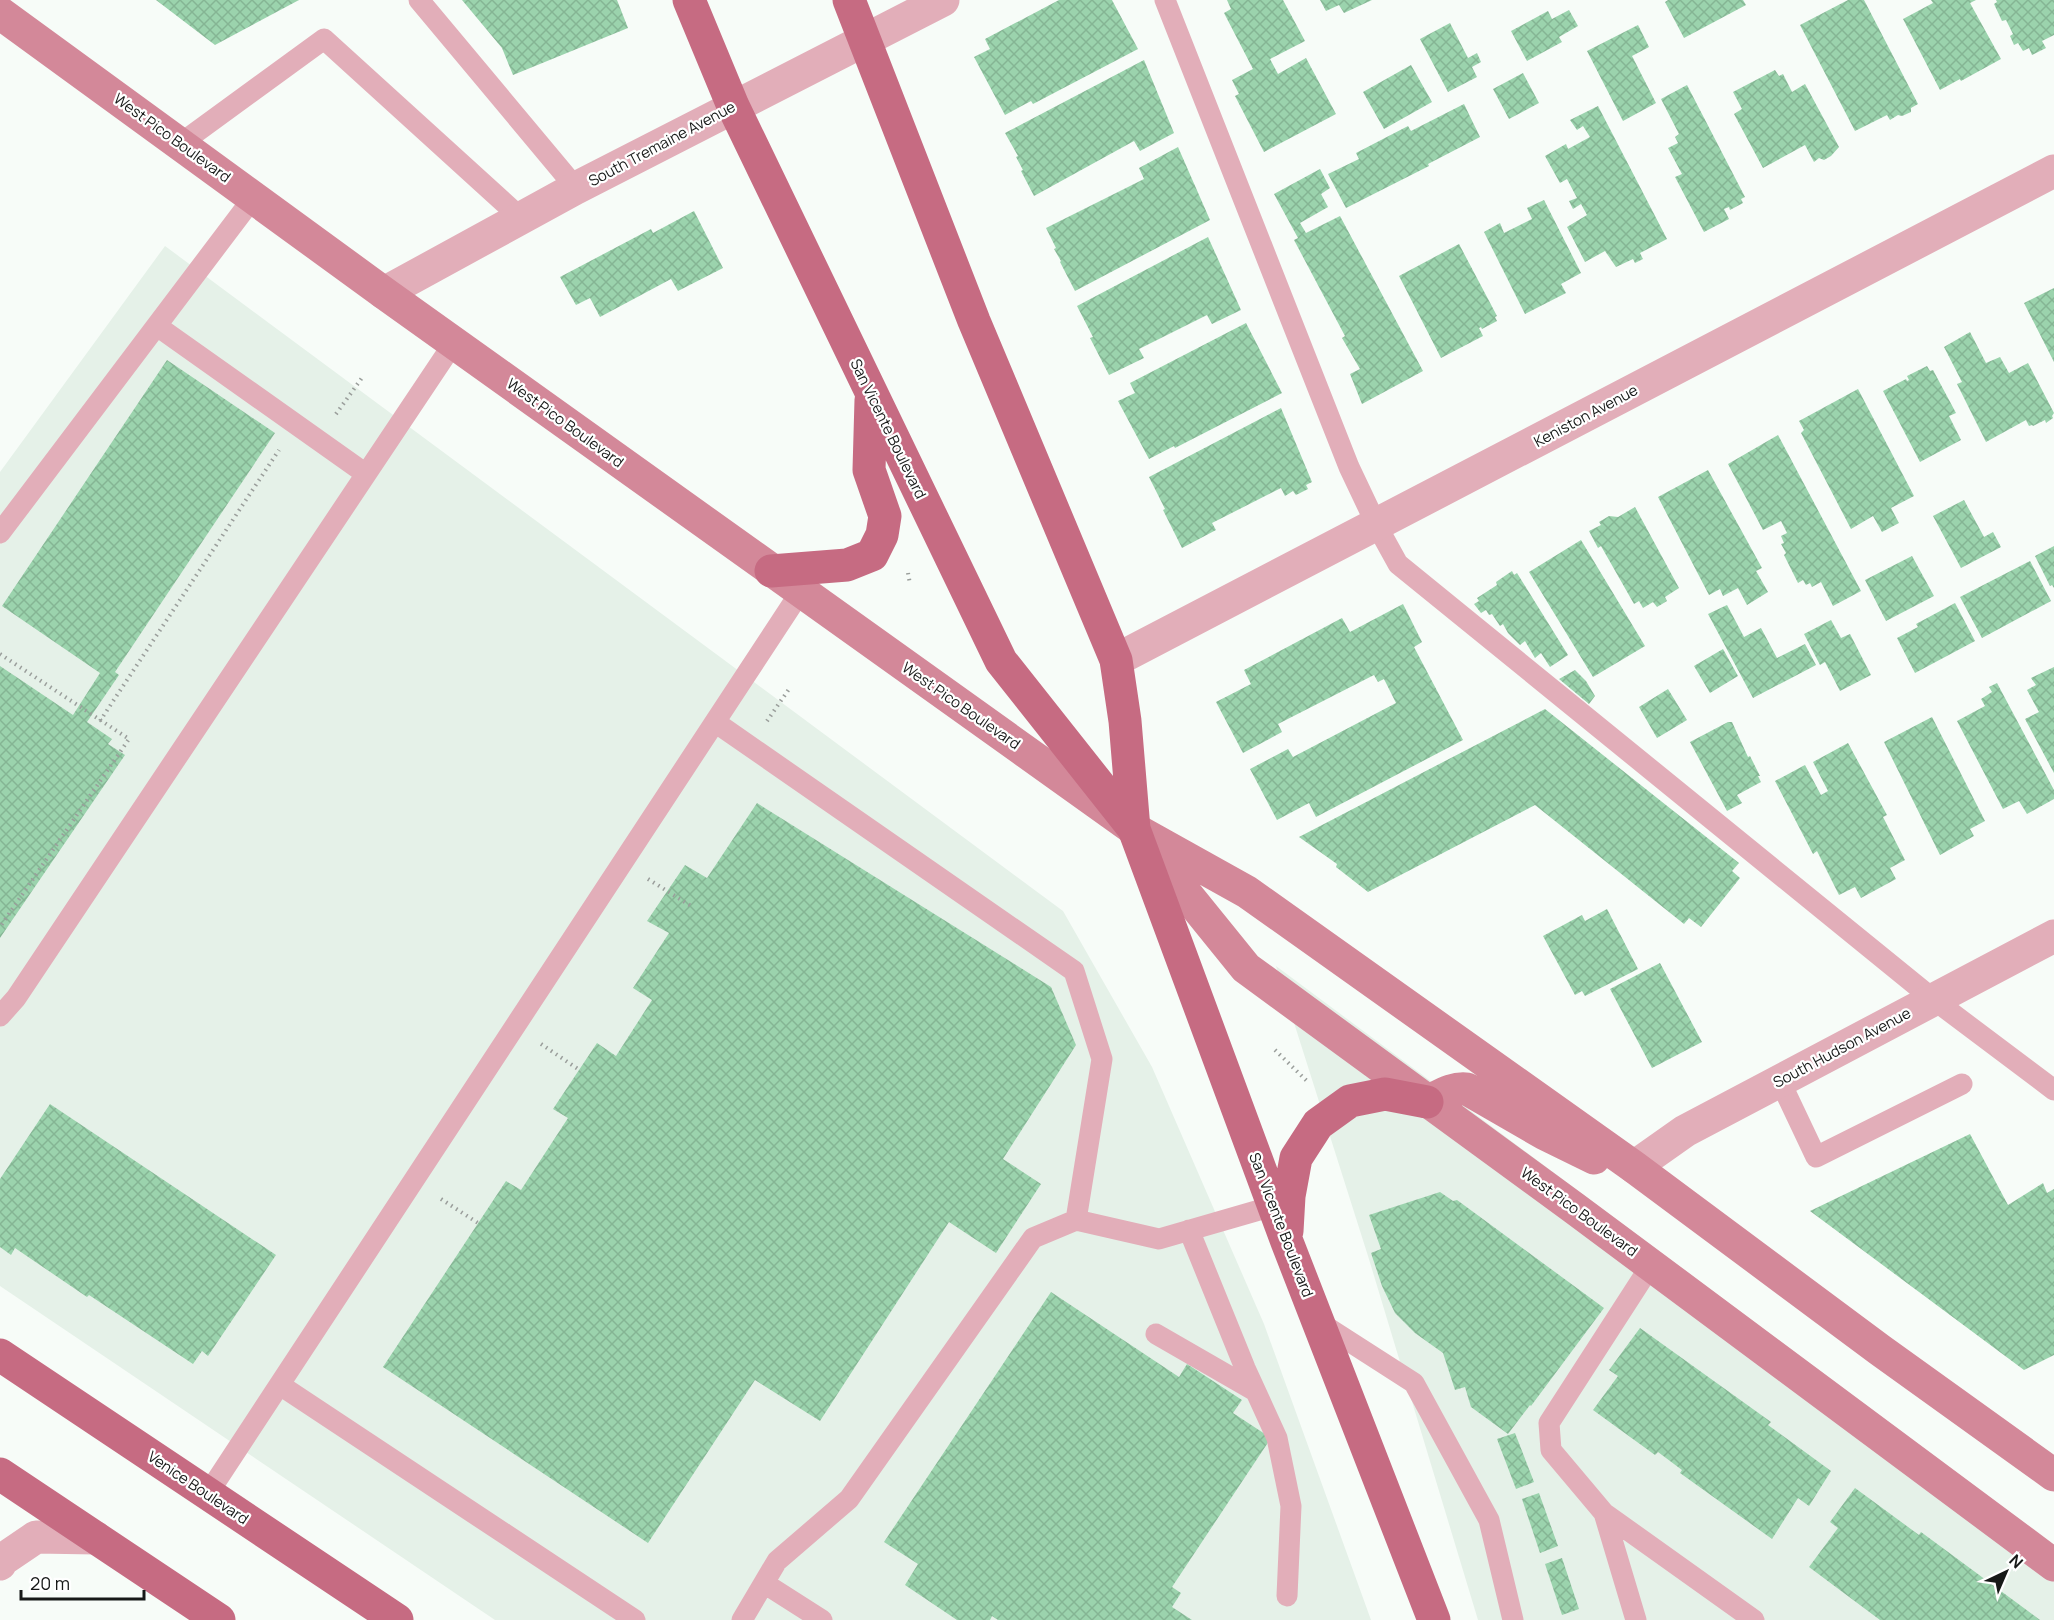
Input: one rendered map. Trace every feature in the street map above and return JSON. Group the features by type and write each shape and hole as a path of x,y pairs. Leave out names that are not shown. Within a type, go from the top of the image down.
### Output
{"main road":[{"name":"San Vicente Boulevard","path":"689,0 733,106 1000,661 1134,829"},
{"name":"San Vicente Boulevard","path":"849,0 974,321 1116,660 1125,721 1134,829 1273,1206 1434,1620"},
{"name":"West Pico Boulevard","path":"0,13 453,344 1134,829 1247,892 1635,1167 1880,1350 2054,1475"},
{"path":"771,570 847,565 872,555 882,535 885,516 869,470 871,395"},
{"name":"West Pico Boulevard","path":"1134,829 1246,968 1651,1265 2054,1565"},
{"path":"1287,1242 1289,1196 1296,1158 1318,1124 1350,1101 1385,1094 1427,1102 1452,1090 1467,1089 1545,1134 1607,1164 1635,1167"},
{"name":"Venice Boulevard","path":"0,1355 397,1620"},
{"path":"0,1474 219,1620"}],"street":[{"name":"South Tremaine Avenue","path":"384,293 576,188 943,0"},
{"name":"Keniston Avenue","path":"1116,660 1377,526 2054,171"},
{"name":"South Hudson Avenue","path":"1635,1167 1685,1131 2054,936"},
{"path":"0,1564 2,1560 36,1537 96,1538"}],"lane":[{"path":"419,0 576,188"},
{"path":"1164,0 1349,467 1398,564 1933,999 2054,1090"},
{"path":"180,144 324,39 521,218"},
{"path":"0,533 254,198"},
{"path":"157,326 366,474"},
{"path":"0,1017 16,999 453,344"},
{"path":"207,1495 801,591"},
{"path":"715,722 1074,971 1102,1059 1076,1220"},
{"path":"1780,1081 1816,1156 1962,1084"},
{"path":"742,1620 777,1561 849,1499 1033,1238 1076,1220 1159,1239 1273,1206"},
{"path":"1189,1230 1255,1391 1277,1438 1291,1506 1287,1596"},
{"path":"1651,1265 1549,1423 1551,1450 1604,1513 1754,1620"},
{"path":"1319,1322 1414,1383 1489,1520 1514,1620"},
{"path":"1156,1334 1255,1391"},
{"path":"280,1385 635,1620"},
{"path":"1604,1513 1636,1620"},
{"path":"764,1583 822,1620"}],"path":[{"path":"334,417 364,375"},
{"path":"100,720 280,449"},
{"path":"910,584 908,573 915,577"},
{"path":"0,654 129,739 0,927"},
{"path":"763,726 789,689"},
{"path":"644,877 691,906"},
{"path":"534,1040 580,1071"},
{"path":"1275,1050 1312,1086"},
{"path":"440,1198 478,1223"}],"shaded area":[{"path":"165,246 1063,911 1152,1067 1264,1324 1371,1620 495,1620 0,1286 0,472"},
{"path":"1276,966 2054,1545 2054,1620 1478,1620 1368,1256"}],"building":[{"path":"156,0 299,0 215,45"},
{"path":"462,0 617,0 628,28 513,75 502,48"},
{"path":"1059,0 1112,0 1138,49 1033,104 1031,101 1005,115 974,57 990,49 985,39"},
{"path":"1227,0 1283,0 1305,41 1270,59 1278,74 1306,58 1336,114 1264,152 1235,96 1239,94 1232,80 1253,69 1224,13 1231,9"},
{"path":"1320,0 1372,0 1344,13 1339,5 1326,11"},
{"path":"1668,0 1743,0 1746,5 1684,38 1665,2"},
{"path":"1848,0 1864,0 1918,104 1911,108 1911,112 1902,116 1898,115 1890,120 1887,115 1855,131 1800,25"},
{"path":"1931,0 1976,0 1970,3 2001,59 1940,90 1903,19 1933,3"},
{"path":"1996,0 2054,0 2054,35 2042,41 2046,48 2032,55 2029,48 2023,51 2018,43 2014,45 2010,36 2013,34 2006,20 2002,21 1994,4"},
{"path":"1569,10 1578,26 1559,37 1562,42 1527,61 1511,31 1548,11 1552,19"},
{"path":"1450,23 1468,58 1477,53 1481,62 1472,67 1477,77 1448,92 1420,39"},
{"path":"1638,25 1649,47 1632,56 1656,103 1623,121 1587,51"},
{"path":"1144,60 1174,133 1140,151 1134,141 1034,196 1021,171 1023,170 1016,157 1018,156 1005,133"},
{"path":"1411,65 1432,102 1384,129 1363,92"},
{"path":"1775,70 1779,76 1783,74 1792,92 1805,84 1839,147 1831,156 1824,160 1819,158 1814,162 1805,145 1763,168 1734,114 1742,109 1733,92"},
{"path":"1523,73 1539,103 1509,119 1493,89"},
{"path":"1687,85 1745,197 1741,199 1743,203 1730,210 1729,207 1724,209 1729,219 1704,232 1675,177 1682,174 1668,148 1678,143 1675,137 1679,134 1661,99"},
{"path":"1464,104 1480,137 1346,208 1328,174 1359,159 1356,153 1408,126 1411,131"},
{"path":"1598,106 1667,239 1640,253 1643,259 1635,263 1633,259 1616,267 1605,251 1585,262 1567,227 1587,215 1581,204 1573,209 1569,201 1577,198 1567,179 1560,183 1545,156 1566,144 1568,149 1590,137 1583,126 1577,130 1570,120"},
{"path":"1178,147 1210,220 1075,291 1046,228 1144,179 1139,168"},
{"path":"1320,169 1330,188 1321,194 1328,207 1300,223 1306,233 1340,216 1423,371 1362,404 1350,374 1360,369 1342,338 1345,336 1294,240 1298,238 1274,194"},
{"path":"1544,200 1581,273 1561,284 1566,293 1525,314 1484,232 1500,223 1504,233 1532,219 1527,208"},
{"path":"694,211 723,268 678,291 671,279 600,317 590,298 576,305 560,277 651,229 653,233"},
{"path":"1208,237 1241,310 1212,324 1207,315 1139,349 1144,358 1109,375 1077,306"},
{"path":"1459,244 1497,316 1495,317 1497,321 1482,329 1479,328 1483,336 1441,358 1399,276"},
{"path":"2054,288 2054,362 2024,303"},
{"path":"1246,323 1282,393 1149,459 1118,401 1135,393 1130,383"},
{"path":"1970,332 1986,363 2000,357 2009,373 2028,363 2054,413 2053,418 2046,423 2045,420 2033,426 2029,426 2026,420 1986,442 1957,384 1962,382 1944,347"},
{"path":"167,360 275,433 115,672 119,675 87,722 112,739 108,744 125,755 0,938 0,666 73,715 100,673 2,606"},
{"path":"1927,366 1930,371 1933,370 1956,413 1949,416 1961,440 1920,462 1883,391 1906,379 1909,380 1907,376"},
{"path":"1858,389 1914,496 1891,508 1899,523 1882,532 1873,516 1851,529 1801,433 1804,430 1799,421"},
{"path":"1281,408 1312,482 1306,485 1308,489 1296,495 1293,491 1285,496 1281,488 1212,523 1216,530 1182,548 1149,477"},
{"path":"1778,435 1861,591 1833,606 1821,582 1812,587 1810,583 1806,585 1803,580 1798,583 1784,555 1786,553 1781,544 1784,543 1781,536 1787,533 1781,521 1763,530 1728,464"},
{"path":"1708,470 1762,568 1756,571 1768,592 1747,605 1738,588 1723,596 1720,589 1709,595 1658,497"},
{"path":"1964,500 1984,537 1993,532 2001,547 1961,568 1933,516"},
{"path":"1635,507 1679,588 1665,597 1667,601 1657,607 1653,602 1643,608 1639,601 1634,604 1601,546 1598,548 1589,531 1601,525 1599,522 1609,516 1618,517"},
{"path":"1581,540 1645,646 1593,677 1529,572"},
{"path":"2054,546 2054,588 2050,586 2035,556"},
{"path":"1912,556 1934,596 1886,621 1865,580"},
{"path":"2030,561 2051,601 1982,638 1960,597"},
{"path":"1512,571 1514,575 1517,573 1568,655 1550,667 1541,653 1535,658 1525,641 1520,645 1503,624 1500,626 1492,614 1489,615 1486,610 1481,613 1474,604 1479,601 1477,598 1497,585 1496,582"},
{"path":"1955,603 1975,641 1915,673 1897,638 1918,627 1916,624"},
{"path":"1403,604 1422,642 1414,647 1463,740 1316,817 1309,803 1277,820 1250,769 1288,749 1293,757 1396,703 1384,679 1378,682 1374,675 1278,724 1282,732 1243,753 1216,702 1251,684 1244,670 1342,618 1350,632"},
{"path":"1727,605 1744,637 1761,628 1777,658 1805,644 1816,665 1753,698 1708,614"},
{"path":"1831,620 1841,638 1850,634 1871,675 1840,691 1825,662 1820,665 1804,634"},
{"path":"1723,649 1738,676 1710,693 1694,666"},
{"path":"2054,667 2054,773 2025,719 2039,712 2027,690 2036,685 2031,678"},
{"path":"1575,670 1586,681 1595,696 1589,704 1559,679"},
{"path":"1997,683 2054,790 2054,799 2027,814 2019,801 2003,809 1957,721 1985,706 1981,699 1992,692 1989,687"},
{"path":"1668,689 1687,720 1657,738 1639,707"},
{"path":"1545,709 1739,863 1732,871 1740,878 1701,927 1689,918 1684,924 1535,805 1368,892 1336,867 1337,864 1299,837"},
{"path":"1932,717 1985,821 1970,829 1974,836 1940,855 1884,742"},
{"path":"1732,722 1761,782 1737,795 1742,803 1727,811 1690,742"},
{"path":"1848,743 1887,815 1883,817 1905,860 1890,868 1896,879 1861,898 1855,887 1839,895 1817,851 1813,854 1775,781 1805,765 1821,795 1828,791 1813,762"},
{"path":"757,803 1051,987 1076,1045 1003,1159 1041,1184 996,1253 949,1222 820,1421 755,1380 648,1543 383,1367 506,1181 521,1190 568,1118 553,1109 597,1043 616,1056 652,1000 633,988 669,933 647,921 685,865 707,878"},
{"path":"1607,909 1638,969 1585,996 1582,991 1575,995 1543,936 1582,915 1585,921"},
{"path":"1660,963 1702,1042 1652,1068 1610,989"},
{"path":"50,1104 276,1255 208,1356 202,1351 193,1364 15,1248 11,1255 0,1247 0,1179"},
{"path":"1970,1134 2008,1205 2043,1183 2047,1193 2054,1189 2054,1355 2024,1370 1810,1211"},
{"path":"1440,1192 1453,1201 1457,1200 1604,1308 1508,1434 1471,1407 1465,1387 1455,1390 1443,1353 1415,1333 1395,1313 1382,1286 1371,1253 1381,1249 1369,1215"},
{"path":"1051,1292 1179,1377 1187,1364 1242,1400 1233,1413 1271,1438 1172,1587 1181,1593 1172,1607 1192,1620 998,1620 992,1616 990,1620 957,1620 905,1585 918,1564 884,1542"},
{"path":"1640,1328 1771,1422 1768,1425 1831,1471 1809,1506 1798,1498 1772,1539 1680,1473 1682,1470 1658,1452 1655,1455 1593,1410 1618,1376 1609,1370"},
{"path":"1515,1433 1534,1482 1516,1489 1497,1439"},
{"path":"1855,1488 1919,1535 1921,1532 2040,1620 1880,1620 1809,1567 1838,1528 1830,1522"},
{"path":"1539,1493 1558,1546 1540,1553 1522,1499"},
{"path":"1562,1558 1579,1609 1562,1615 1545,1564"}]}
